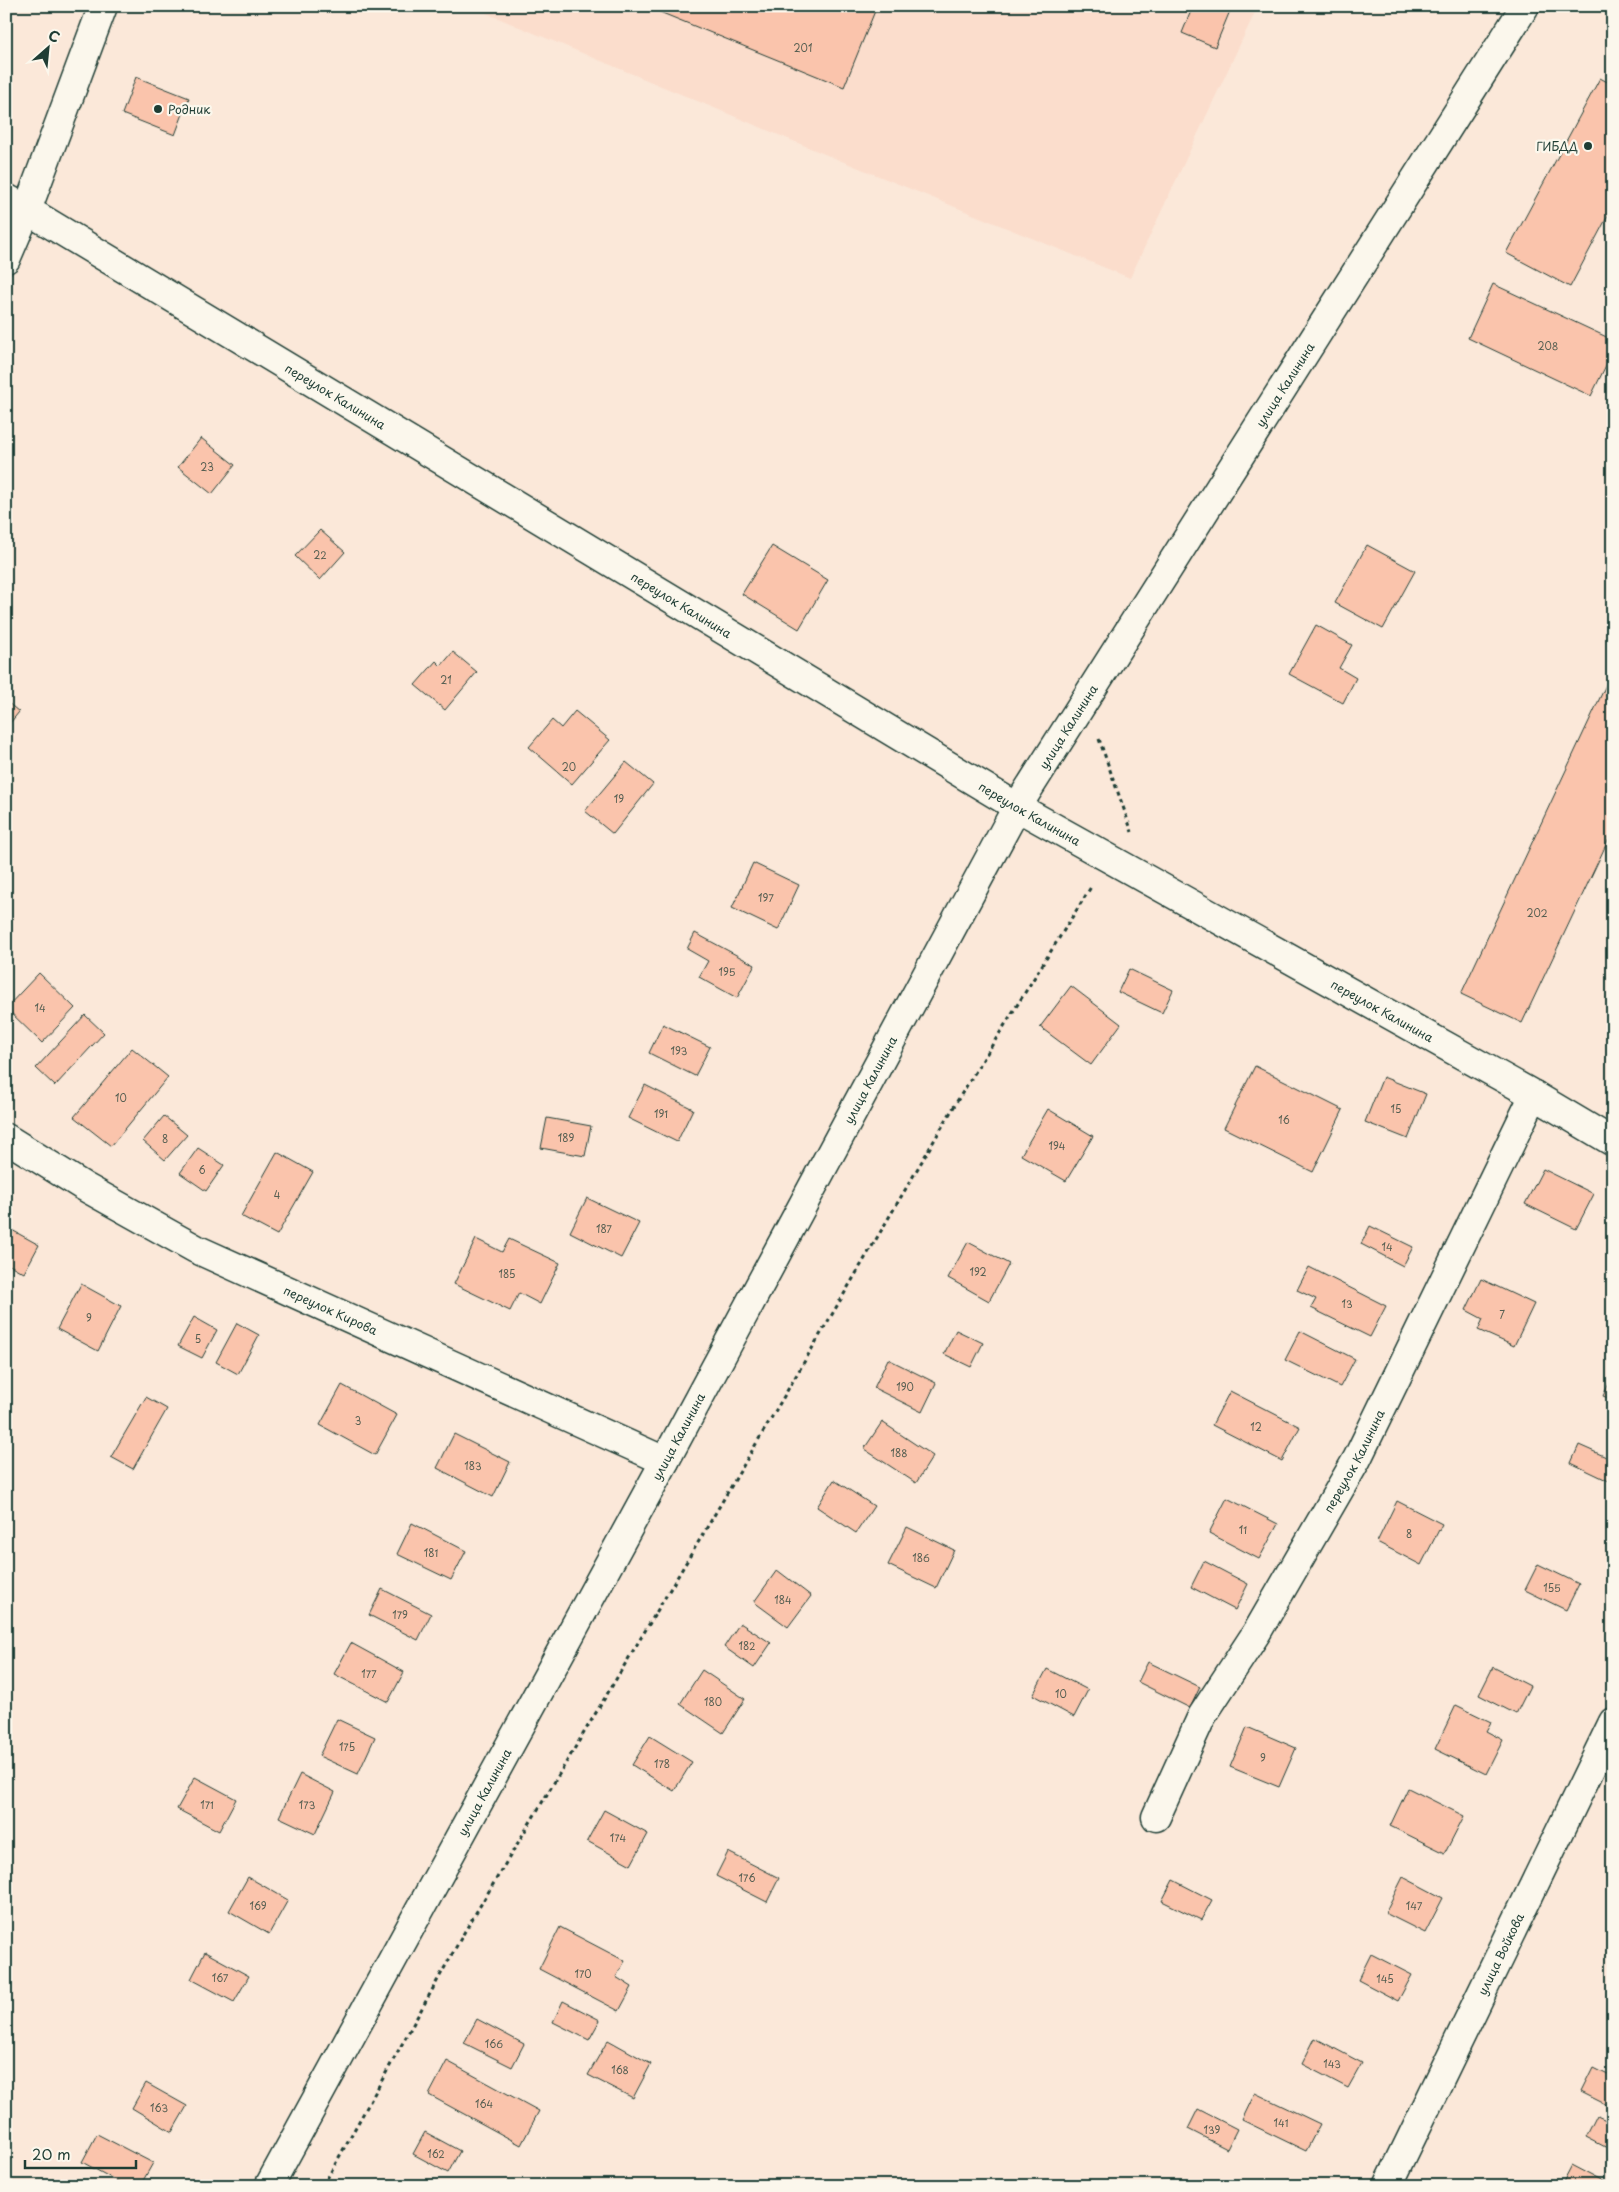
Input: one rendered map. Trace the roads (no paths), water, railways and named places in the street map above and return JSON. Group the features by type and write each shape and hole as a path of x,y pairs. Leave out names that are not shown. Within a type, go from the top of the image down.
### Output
{"street":[{"path":"6,259 16,204 103,6"},
{"name":"улица Калинина","path":"269,2186 665,1461 1017,807 1525,6"},
{"name":"переулок Калинина","path":"16,204 1017,807 1613,1142"},
{"name":"переулок Калинина","path":"1156,1817 1202,1716 1257,1632 1357,1459 1534,1096"},
{"name":"переулок Кирова","path":"6,1138 83,1186 196,1249 665,1461"},
{"name":"улица Войкова","path":"1388,2186 1613,1722"}],"place":[{"name":"Родник","path":"158,109"},
{"name":"ГИБДД","path":"1588,146"}]}
